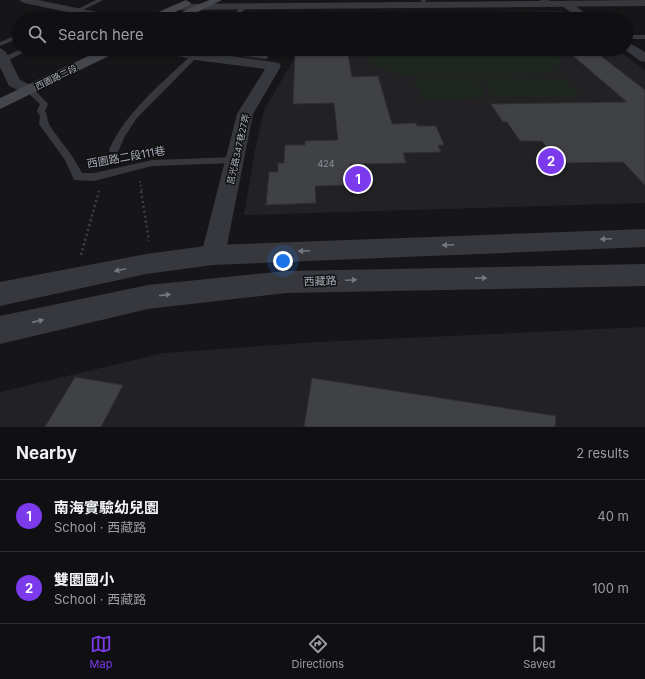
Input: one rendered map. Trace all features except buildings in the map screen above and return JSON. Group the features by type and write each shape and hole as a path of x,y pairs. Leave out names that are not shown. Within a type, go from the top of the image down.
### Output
{"main road":[{"path":"166,12 177,7 215,1"},
{"path":"184,12 196,3"},
{"name":"西園路二段","path":"0,89 71,56"},
{"name":"西園路二段","path":"0,104 99,56"}],"street":[{"path":"24,0 45,2 80,12"},
{"path":"215,1 591,0"},
{"path":"196,3 244,8 645,3"},
{"path":"566,4 578,12"},
{"path":"633,50 645,58"},
{"path":"2,55 14,83 30,90"},
{"name":"莒光路347巷27弄","path":"213,255 244,114 274,66 220,56"},
{"path":"0,294 152,263 213,255 645,238"},
{"name":"西藏路","path":"0,330 148,297 286,282 645,276"}],"lane":[{"path":"77,11 100,0"},
{"path":"240,12 244,8"},
{"path":"633,37 645,37"},
{"path":"0,44 12,39"},
{"path":"2,55 12,53"},
{"path":"114,150 120,136 134,116 195,56"},
{"name":"西園路二段111巷","path":"30,90 44,104 41,111 44,116 44,124 70,159 78,177 94,176 138,165 176,161 235,160"}],"path":[{"path":"138,165 152,263"},
{"path":"75,279 104,174"}],"shaded area":[{"path":"562,11 563,12 482,12"},
{"path":"296,56 626,56 645,70 645,203 244,215 255,150 264,110"},
{"path":"370,56 558,56 561,62 556,70 540,75 452,78 413,76 395,73 379,68 370,60"},
{"path":"414,79 476,79 488,98 422,99"},
{"path":"481,79 564,79 582,97 493,97"},
{"path":"645,327 645,427 0,427 0,392 164,353 317,342"}],"place":[{"name":"雙園國小","path":"551,161"},
{"name":"南海實驗幼兒園","path":"358,179"}]}
